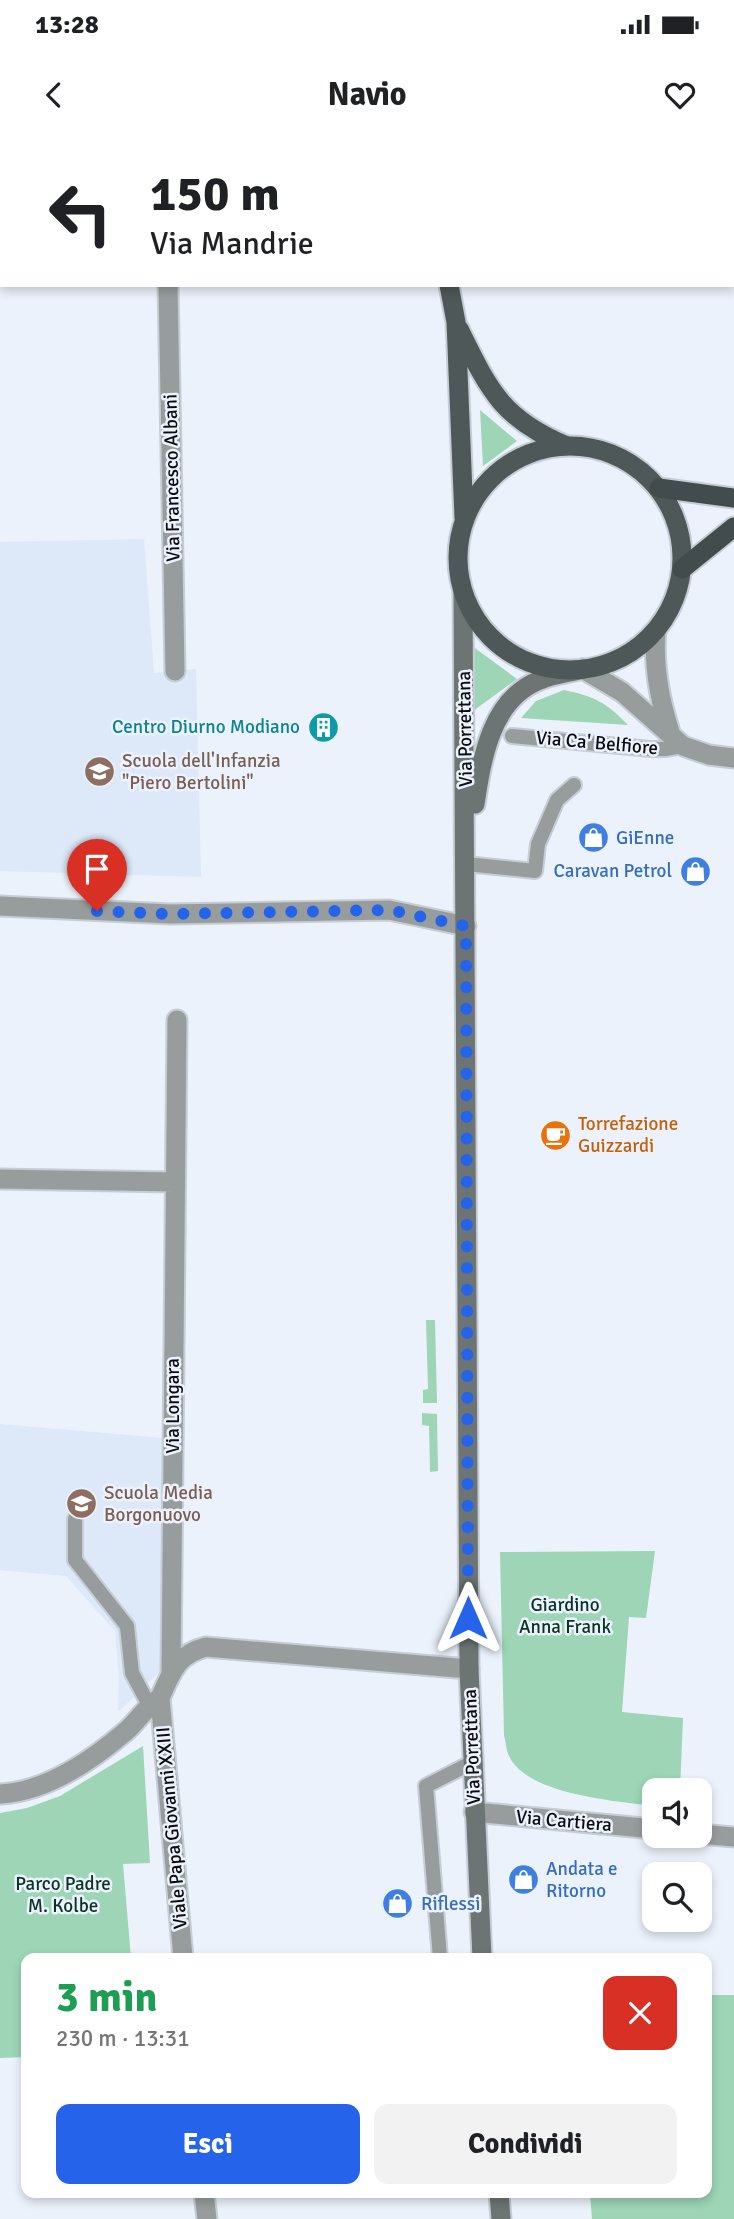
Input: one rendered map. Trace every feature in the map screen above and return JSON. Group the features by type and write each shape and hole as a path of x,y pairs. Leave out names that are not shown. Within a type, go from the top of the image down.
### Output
{"highway":[{"path":"659,488 734,498"},
{"path":"682,569 734,527"}],"main road":[{"path":"449,287 456,322 464,519 458,569 463,593 472,613 485,631 519,658 550,668 583,669 610,663 635,649 656,630 674,602 682,569 682,541 674,513 659,488 633,465 601,450 567,446 524,425 508,410 476,362 456,322"},
{"path":"464,519 481,490 505,467 534,452 567,446"},
{"name":"Via Porrettana","path":"463,593 469,1669 482,1953"},
{"name":"Via Porrettana","path":"466,864 480,771 491,731 508,703 521,691 540,680 583,669"},
{"path":"499,2198 501,2219"}],"street":[{"name":"Via Francesco Albani","path":"168,287 175,671"},
{"name":"Via Ca' Belfiore","path":"656,630 654,652 657,680 677,741"},
{"name":"Via Ca' Belfiore","path":"583,669 622,692 677,741 694,752 734,758"},
{"path":"0,906 170,914 389,910 466,926"},
{"name":"Via Longara","path":"171,1673 177,1020"},
{"path":"0,1179 175,1182"},
{"name":"Via Longara","path":"155,1702 180,1660 192,1650 206,1647 469,1669"},
{"name":"Viale Papa Giovanni XXIII","path":"0,1794 32,1788 59,1777 127,1731 155,1702"},
{"name":"Viale Papa Giovanni XXIII","path":"155,1702 182,1953"},
{"name":"Via Cartiera","path":"474,1812 642,1828"},
{"path":"712,1835 734,1837"},
{"path":"205,2198 207,2219"}],"lane":[{"name":"Via Ca' Belfiore","path":"512,736 658,749 677,741"},
{"path":"466,864 535,871 538,844 557,800 574,785"},
{"path":"75,1519 75,1560 127,1626 132,1672 155,1702"},
{"path":"440,1953 426,1786 473,1762"}],"shaded area":[{"name":"Scuola dell'Infanzia \"Piero Bertolini\"","path":"144,539 154,673 196,669 201,877 0,871 0,542"},
{"name":"Scuola Media Borgonuovo","path":"0,1424 163,1438 163,1669 118,1712 119,1677 115,1631 66,1576 0,1570"}],"green space":[{"path":"480,410 517,441 483,466"},
{"path":"472,646 517,679 473,711"},
{"path":"564,690 599,702 628,725 521,718 536,701"},
{"path":"426,1320 435,1320 437,1403 423,1403 423,1390 428,1389"},
{"path":"422,1413 437,1414 438,1471 430,1472 429,1426 422,1425"},
{"name":"Giardino Anna Frank","path":"655,1551 646,1618 629,1617 622,1712 683,1718 680,1778 642,1778 642,1804 574,1794 553,1788 534,1780 519,1769 509,1756 504,1735 500,1552"},
{"name":"Parco Padre M. Kolbe","path":"143,1746 150,1863 123,1864 131,1953 21,1953 21,2057 0,2058 0,1813 27,1808 60,1796"},
{"path":"712,1995 734,1995 734,2219 592,2219 590,2198 712,2198"}],"place":[{"name":"Centro Diurno Modiano","path":"323,727"},
{"name":"Scuola dell'Infanzia \"Piero Bertolini\"","path":"99,772"},
{"name":"GiEnne","path":"593,838"},
{"name":"Caravan Petrol","path":"695,871"},
{"name":"Torrefazione Guizzardi","path":"555,1135"},
{"name":"Scuola Media Borgonuovo","path":"81,1504"},
{"name":"Andata e Ritorno","path":"523,1880"},
{"name":"Riflessi","path":"398,1904"}],"route":[{"path":"97,911 170,914 389,910 466,926 468,1618"}]}
